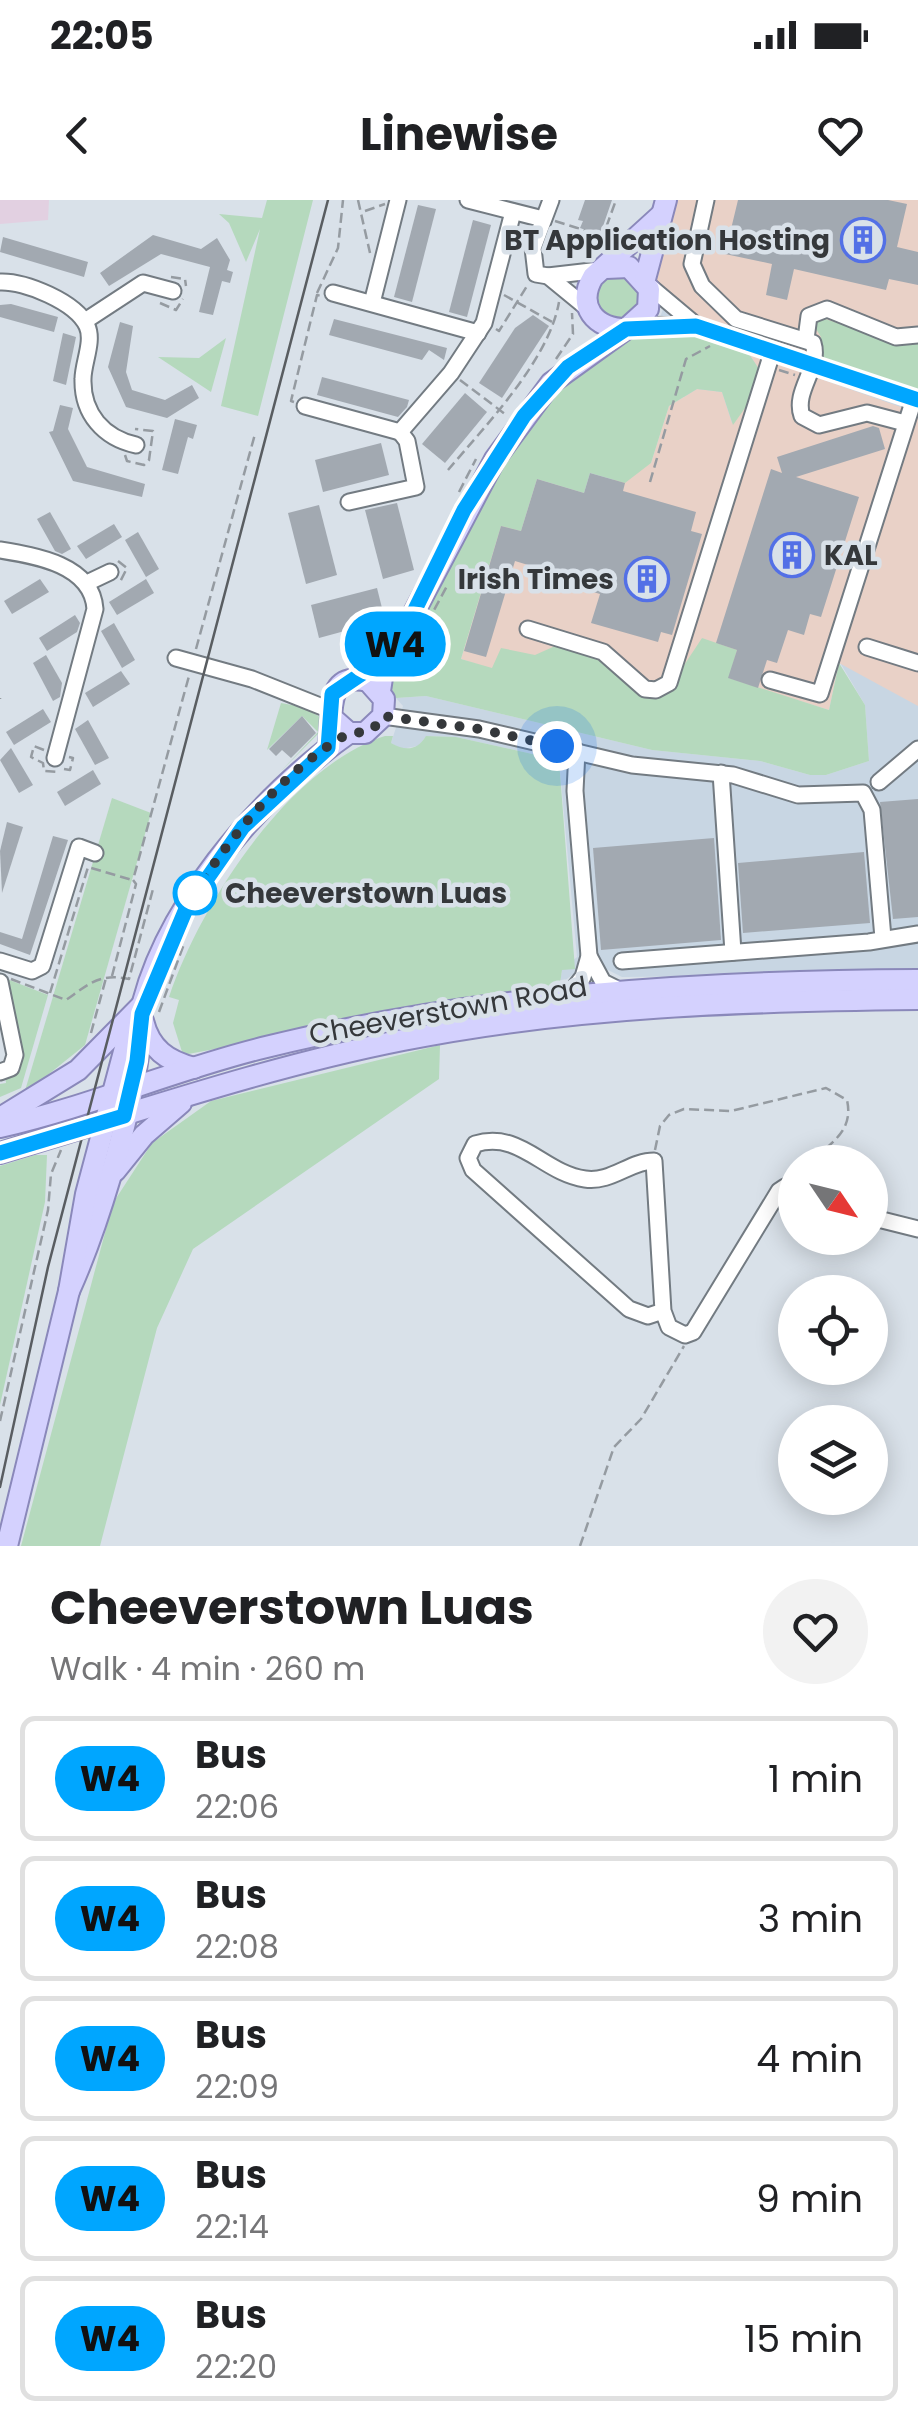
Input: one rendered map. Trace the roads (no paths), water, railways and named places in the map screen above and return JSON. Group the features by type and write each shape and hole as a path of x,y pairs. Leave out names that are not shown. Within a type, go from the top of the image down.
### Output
{"main road":[{"path":"328,748 338,686 360,679 385,658 414,614 494,458 524,416 568,367 583,339 588,286 663,208"},
{"path":"568,367 630,327 648,309 646,282 663,208"},
{"path":"603,269 629,267 646,282"},
{"path":"588,310 601,325 630,327"},
{"path":"7,1546 68,1291 76,1238 121,1091 126,1044 146,1016 169,943 221,854 266,803 328,748 349,733 366,733 383,716 380,691 385,658"},
{"path":"360,679 380,691"},
{"path":"331,714 349,733"},
{"name":"Cheeverstown Road","path":"0,1128 194,1068 331,1034 620,991 918,980"},
{"name":"Cheeverstown Road","path":"0,1153 195,1093 402,1040 570,1014 742,1001 918,999"},
{"path":"146,1016 149,1040 159,1052 174,1063 194,1068"},
{"path":"0,1118 84,1066 146,1016"},
{"path":"105,1186 144,1135 195,1093"},
{"path":"68,1291 90,1243 105,1186 114,1118"}],"street":[{"path":"468,200 544,218"},
{"path":"550,200 531,258 542,275 588,310"},
{"path":"706,200 692,264 702,286 716,304 736,319 766,332 806,339 816,350 799,404 800,413 812,424 867,414 905,423"},
{"path":"372,303 397,203"},
{"path":"400,432 451,373 481,328 513,212"},
{"path":"542,275 603,269"},
{"path":"0,282 19,283 51,295 86,330"},
{"path":"646,282 696,326"},
{"path":"136,445 106,436 93,416 83,382 86,330 140,284 174,292"},
{"path":"325,294 481,328"},
{"path":"806,339 809,316 827,309 896,336 918,334"},
{"path":"630,327 696,326 916,400 905,423 820,694 770,680"},
{"path":"528,630 603,652 646,689 656,690 669,683 772,353"},
{"path":"305,406 400,432 406,441 416,487 349,502"},
{"path":"15,536 8,552 72,570 89,582 95,609 56,752"},
{"path":"89,582 111,571"},
{"path":"867,647 918,663"},
{"path":"176,658 306,698 331,714"},
{"path":"306,698 338,686"},
{"path":"383,716 479,729 632,765 720,773 798,795 859,792 869,798 883,938"},
{"path":"879,782 918,749"},
{"path":"568,996 582,977 589,956 575,791 577,751"},
{"path":"720,773 734,952"},
{"path":"0,1072 11,1068 16,1055 1,973 32,972 42,966 79,847 96,852"},
{"path":"622,961 918,934"},
{"path":"589,956 603,982 620,991"},
{"path":"663,1311 648,1316 630,1309 473,1170 468,1158 474,1144 492,1138 512,1142 564,1174 589,1180 611,1176 641,1161 654,1161 663,1311 669,1327 686,1334 694,1332 778,1193"},
{"path":"888,1222 918,1229"}],"tram line":[{"path":"0,1487 48,1267 328,200"}],"place":[{"name":"BT Application Hosting","path":"863,240"},
{"name":"KAL","path":"792,555"},
{"name":"Irish Times","path":"647,579"},
{"name":"Cheeverstown Luas","path":"195,893"}]}
